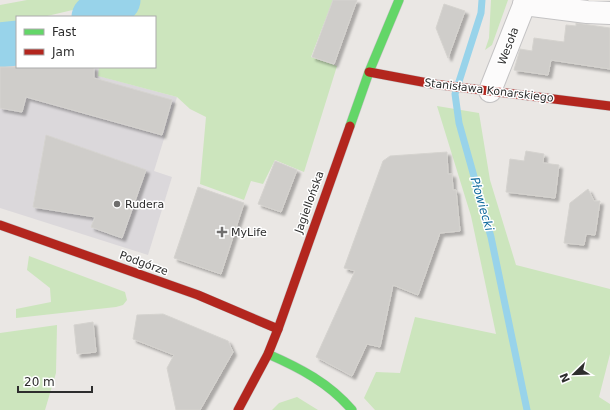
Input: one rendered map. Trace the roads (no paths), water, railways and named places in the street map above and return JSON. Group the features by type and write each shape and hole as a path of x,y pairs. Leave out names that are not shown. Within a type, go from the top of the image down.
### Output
{"street":[{"name":"Jagiellońska","path":"238,410 268,354 278,329 368,72 399,0"},
{"path":"525,2 587,12 610,13"},
{"name":"Wesoła","path":"482,90 525,2"},
{"name":"Stanisława Konarskiego","path":"368,72 433,84 610,106"},
{"name":"Podgórze","path":"0,225 198,295 278,329"},
{"path":"268,354 313,376 344,399 352,410"}],"waterway":[{"name":"Płowiecki","path":"95,16 118,0"},
{"name":"Płowiecki","path":"482,0 481,13 455,94 459,123 491,237 527,410"},
{"name":"Płowiecki","path":"0,45 16,43"}],"place":[{"name":"Rudera","path":"117,204"},
{"name":"MyLife","path":"222,232"}]}
